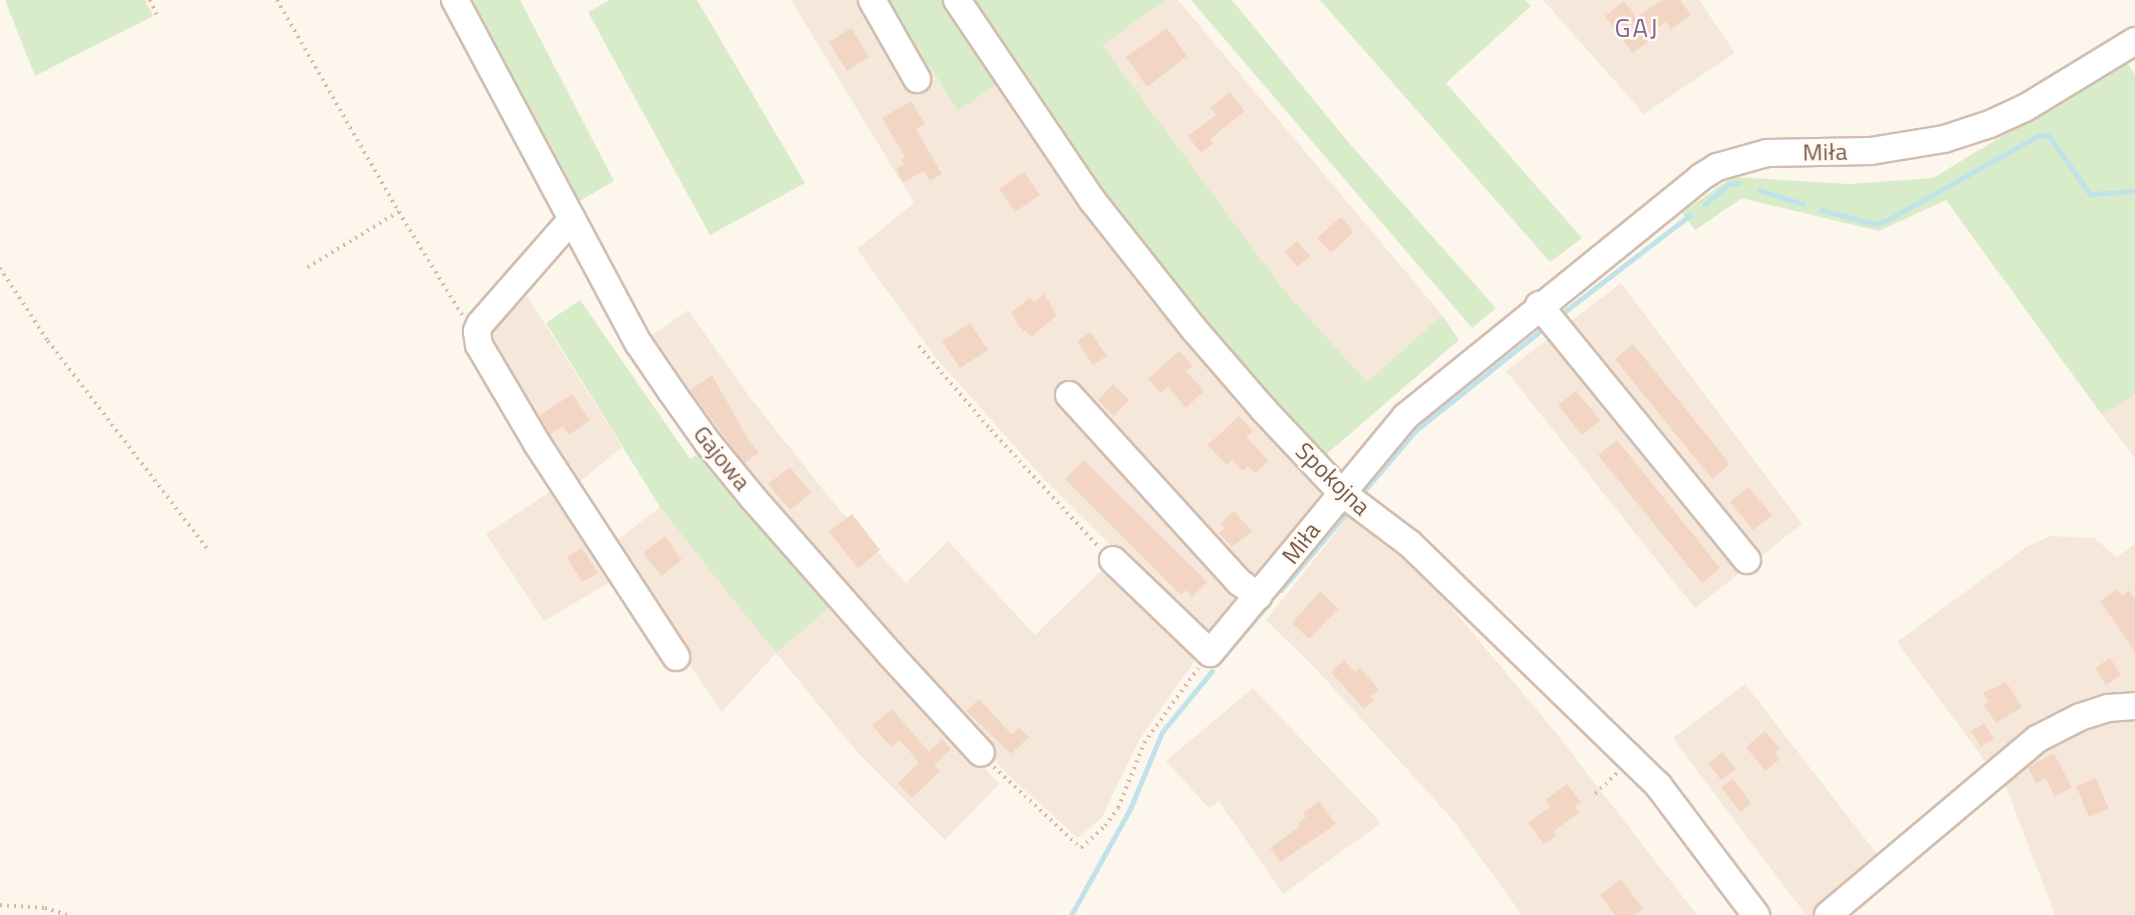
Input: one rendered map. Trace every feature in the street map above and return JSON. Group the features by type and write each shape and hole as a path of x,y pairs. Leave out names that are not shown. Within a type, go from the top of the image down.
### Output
{"street":[{"name":"Gajowa","path":"455,0 639,344 708,443 890,654 981,753"},
{"path":"872,0 917,79"},
{"name":"Spokojna","path":"957,0 1092,200 1263,409 1341,492 1410,544 1658,785 1756,915"},
{"name":"Miła","path":"1210,653 1405,417 1539,305 1717,167 1767,153 1871,151 1944,139 1990,124 2025,108 2132,50"},
{"path":"572,219 480,324 477,331 479,345 538,445 676,657"},
{"path":"1539,305 1747,560"},
{"path":"1069,395 1239,582 1258,596"},
{"path":"1113,560 1210,653"},
{"path":"1828,915 2037,739 2080,717 2108,708 2135,706"}],"path":[{"path":"149,0 157,15"},
{"path":"277,0 466,323 477,331"},
{"path":"304,270 399,212"},
{"path":"0,268 56,352 207,548"},
{"path":"919,346 990,430 1113,560"},
{"path":"981,753 1006,780 1081,848 1105,826 1118,808 1144,743 1210,653"},
{"path":"1595,794 1631,760"},
{"path":"0,905 45,908 68,915"}],"shaded area":[{"path":"791,0 878,0 905,46 931,68 958,111 1001,82 1329,489 1210,644 1046,481 936,358 857,249 914,203"},
{"path":"1166,0 1178,0 1442,315 1367,382 1283,289 1101,45"},
{"path":"1543,0 1699,0 1735,53 1644,114"},
{"path":"1621,283 1802,524 1695,608 1506,371"},
{"path":"521,286 622,447 571,489 484,331"},
{"path":"688,310 749,396 832,501 906,583 948,541 1035,635 1109,563 1200,653 1139,740 1102,817 1078,838 1008,775 922,679 753,485 644,341"},
{"path":"2135,394 2135,458 2102,415"},
{"path":"559,486 617,578 544,621 486,534"},
{"path":"660,507 715,575 836,602 999,784 945,840 857,752 776,653 722,712 608,547"},
{"path":"1353,511 1416,565 1552,728 1697,915 1522,915 1453,820 1315,668 1266,620"},
{"path":"2050,536 2094,538 2117,557 2135,544 2135,700 1990,768 1897,642 2025,548"},
{"path":"1745,684 1884,863 1822,915 1806,915 1673,738"},
{"path":"1253,688 1381,823 1283,894 1219,801 1209,808 1166,761"},
{"path":"2135,711 2135,915 2055,915 2001,774 2052,734"}],"green space":[{"path":"5,0 145,0 153,16 35,76"},
{"path":"463,0 520,0 614,181 573,205"},
{"path":"610,0 697,0 805,183 710,235 588,12"},
{"path":"878,0 948,0 1001,82 958,111 931,68 906,46"},
{"path":"969,0 1166,0 1102,45 1283,289 1367,382 1442,315 1459,340 1323,457 1209,332 1098,192"},
{"path":"1191,0 1232,0 1349,143 1496,308 1472,328"},
{"path":"1320,0 1525,0 1531,6 1446,83 1582,238 1550,262"},
{"path":"2126,61 2135,75 2135,394 2102,415 1946,200 1879,231 1742,198 1695,230 1682,213 1732,177 1849,184 1933,178"},
{"path":"580,300 690,459 706,449 836,602 776,653 660,507 546,323"}],"building":[{"path":"1662,0 1680,0 1691,15 1671,29 1666,22 1644,37 1648,42 1633,53 1605,16 1624,1 1637,17"},
{"path":"851,28 869,57 847,71 829,42"},
{"path":"1167,28 1187,56 1147,87 1126,57"},
{"path":"1230,92 1245,111 1210,139 1213,143 1201,153 1188,136 1216,115 1210,108"},
{"path":"911,101 925,124 916,129 942,174 930,181 924,171 903,182 896,169 904,164 901,159 905,157 882,118"},
{"path":"1024,172 1040,195 1015,212 999,189"},
{"path":"1341,217 1354,232 1331,253 1317,238"},
{"path":"1297,241 1310,256 1297,267 1285,252"},
{"path":"1044,294 1057,315 1031,337 1025,330 1023,332 1011,313 1030,297 1034,303"},
{"path":"970,323 988,350 960,368 942,341"},
{"path":"1090,332 1107,356 1093,365 1077,341"},
{"path":"1633,344 1730,464 1712,479 1615,359"},
{"path":"1179,351 1192,366 1186,371 1204,391 1186,408 1168,387 1161,393 1148,379"},
{"path":"712,375 749,441 759,452 744,463 690,390"},
{"path":"1113,384 1129,400 1114,416 1098,400"},
{"path":"1576,391 1600,420 1582,435 1558,405"},
{"path":"572,394 590,420 569,435 563,426 550,434 539,416"},
{"path":"1239,416 1253,431 1246,437 1269,461 1255,473 1248,466 1243,471 1232,460 1227,465 1208,445"},
{"path":"1617,440 1720,568 1702,583 1598,455"},
{"path":"1084,460 1207,582 1192,597 1186,590 1181,595 1065,479"},
{"path":"790,467 811,493 790,510 768,484"},
{"path":"1748,487 1772,515 1753,530 1730,502"},
{"path":"1234,511 1252,531 1232,547 1219,533 1225,528 1221,523"},
{"path":"852,514 880,550 858,568 829,532"},
{"path":"665,536 682,560 661,576 643,553"},
{"path":"582,548 598,573 582,582 567,557"},
{"path":"2117,589 2122,596 2129,591 2135,599 2135,652 2100,601"},
{"path":"1320,591 1338,609 1309,639 1292,623"},
{"path":"2110,658 2121,675 2106,685 2095,668"},
{"path":"1344,660 1355,672 1360,668 1379,689 1371,696 1374,700 1364,709 1331,672"},
{"path":"2006,682 2022,707 1996,723 1984,705 1989,702 1983,693"},
{"path":"979,699 1012,735 1019,728 1029,737 1011,754 966,711"},
{"path":"892,709 929,752 942,739 951,749 934,765 940,771 912,798 898,783 919,763 900,740 891,747 872,725"},
{"path":"1984,723 1994,739 1981,747 1971,731"},
{"path":"1765,731 1780,749 1775,753 1780,759 1765,771 1746,747"},
{"path":"1723,752 1736,769 1721,780 1708,763"},
{"path":"2054,753 2072,788 2054,796 2046,778 2036,783 2028,767"},
{"path":"2096,778 2109,809 2089,817 2076,786"},
{"path":"1733,779 1751,803 1740,812 1721,787"},
{"path":"1567,784 1581,802 1575,807 1579,812 1553,832 1556,836 1544,844 1528,823 1550,807 1545,800"},
{"path":"1319,801 1336,824 1280,862 1270,848 1300,826 1298,823 1306,817 1303,813"},
{"path":"1621,879 1643,909 1635,915 1615,915 1600,895"}],"waterway":[{"path":"1821,210 1875,224 1887,220 2038,136 2048,135 2090,194 2135,191"},
{"path":"1705,204 1729,184 1738,183"},
{"path":"1759,190 1803,204"},
{"path":"1564,312 1690,215"},
{"path":"1364,491 1416,430 1544,328"},
{"path":"1281,590 1349,510"},
{"path":"1224,656 1269,603"},
{"path":"1071,915 1130,809 1162,732 1212,671"}],"district":[{"name":"GAJ","path":"1637,28"}]}
